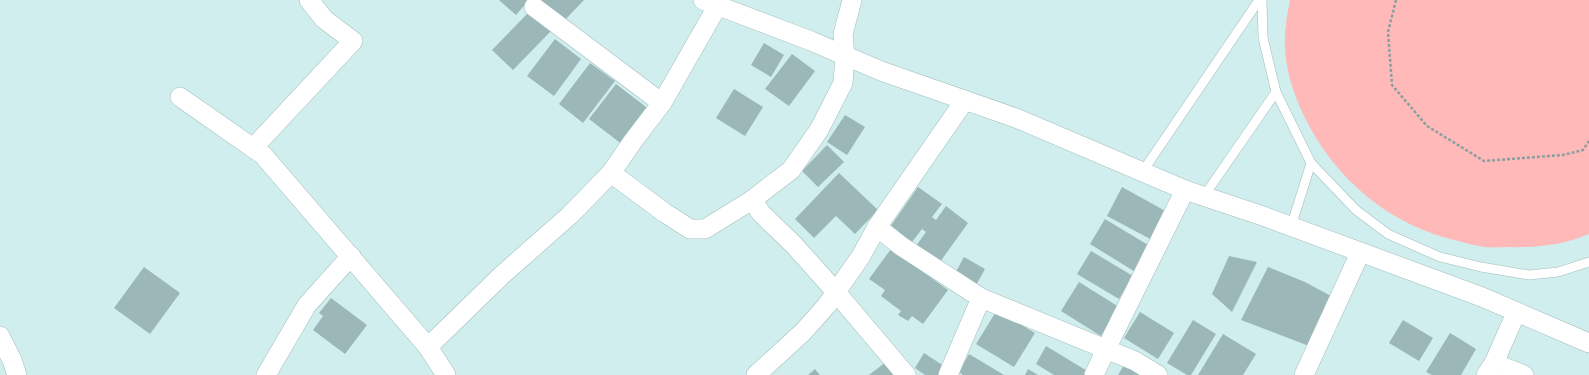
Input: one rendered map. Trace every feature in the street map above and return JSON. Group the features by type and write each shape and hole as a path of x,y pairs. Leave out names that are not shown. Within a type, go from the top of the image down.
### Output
{"street":[{"path":"252,148 353,41 324,19 309,0"},
{"path":"611,173 665,213 690,229 705,229 752,200 791,170 819,130 843,83 845,56 843,34 852,0"},
{"path":"428,347 502,276 570,215 611,173 662,103 711,3 881,70 1016,118 1185,190 1482,297 1516,313 1589,343"},
{"path":"534,7 662,103"},
{"path":"180,97 263,155 428,347 446,375"},
{"path":"756,375 803,332 827,305 835,291 861,256 877,228 965,100"},
{"path":"1094,375 1185,190"},
{"path":"752,200 761,213 794,245 835,291 906,375"},
{"path":"877,228 901,246 981,298 1135,361 1158,375"},
{"path":"1304,375 1360,253"},
{"path":"266,375 307,306 351,256"},
{"path":"948,375 981,298"},
{"path":"1516,313 1490,369 1524,375"},
{"path":"0,336 12,360 16,375"}],"lane":[{"path":"1143,171 1259,0"},
{"path":"1262,0 1263,38 1276,92 1311,162 1356,210 1388,234 1440,257 1481,267 1529,275 1558,272 1589,262"},
{"path":"1204,196 1276,92"},
{"path":"1291,227 1311,162"}],"path":[{"path":"1396,0 1388,32 1392,85 1427,126 1484,160 1564,155 1583,150 1589,141"}],"shaded area":[{"path":"1290,0 1589,0 1589,234 1570,241 1540,246 1482,247 1433,234 1409,224 1367,197 1332,161 1305,118 1296,97 1289,75 1285,52 1285,30"}],"building":[{"path":"499,0 529,0 516,15"},
{"path":"540,0 584,0 563,22"},
{"path":"530,11 551,31 513,70 492,50"},
{"path":"555,39 581,59 554,96 527,76"},
{"path":"764,43 784,55 771,77 751,65"},
{"path":"792,54 815,71 789,106 765,89"},
{"path":"590,63 615,81 583,123 559,104"},
{"path":"616,84 650,110 623,145 589,119"},
{"path":"734,89 763,107 745,136 716,118"},
{"path":"845,115 865,127 847,155 827,142"},
{"path":"827,145 844,162 818,187 802,171"},
{"path":"839,173 878,210 855,234 836,216 814,238 795,219"},
{"path":"918,187 942,204 932,217 936,220 946,206 968,223 940,262 916,246 926,232 922,229 912,242 890,227"},
{"path":"1122,187 1169,213 1154,241 1107,216"},
{"path":"1105,219 1153,248 1137,273 1090,244"},
{"path":"891,249 948,290 923,324 912,316 908,321 898,315 901,311 881,296 885,290 869,279"},
{"path":"1091,251 1133,276 1119,299 1077,274"},
{"path":"1229,256 1257,262 1232,312 1212,294"},
{"path":"964,257 985,269 974,289 953,277"},
{"path":"144,267 180,293 150,334 114,308"},
{"path":"1268,267 1305,282 1331,296 1309,346 1241,320"},
{"path":"1079,282 1119,307 1101,336 1061,311"},
{"path":"331,298 367,325 345,354 313,330 323,316 319,313"},
{"path":"997,310 1035,333 1014,367 976,344"},
{"path":"1140,312 1174,333 1158,359 1124,338"},
{"path":"1193,320 1216,334 1191,375 1187,375 1167,363"},
{"path":"1403,320 1433,338 1419,361 1389,343"},
{"path":"1450,333 1476,349 1461,375 1432,375 1426,372"},
{"path":"1223,334 1256,354 1243,375 1198,375"},
{"path":"1046,346 1089,372 1087,375 1054,375 1036,364"},
{"path":"924,353 947,368 942,375 925,375 915,368"},
{"path":"969,354 1004,375 963,375 959,372"},
{"path":"886,362 896,375 869,375"},
{"path":"1124,365 1141,375 1118,375"},
{"path":"815,369 820,375 808,375"},
{"path":"1028,369 1038,375 1025,375"}]}
